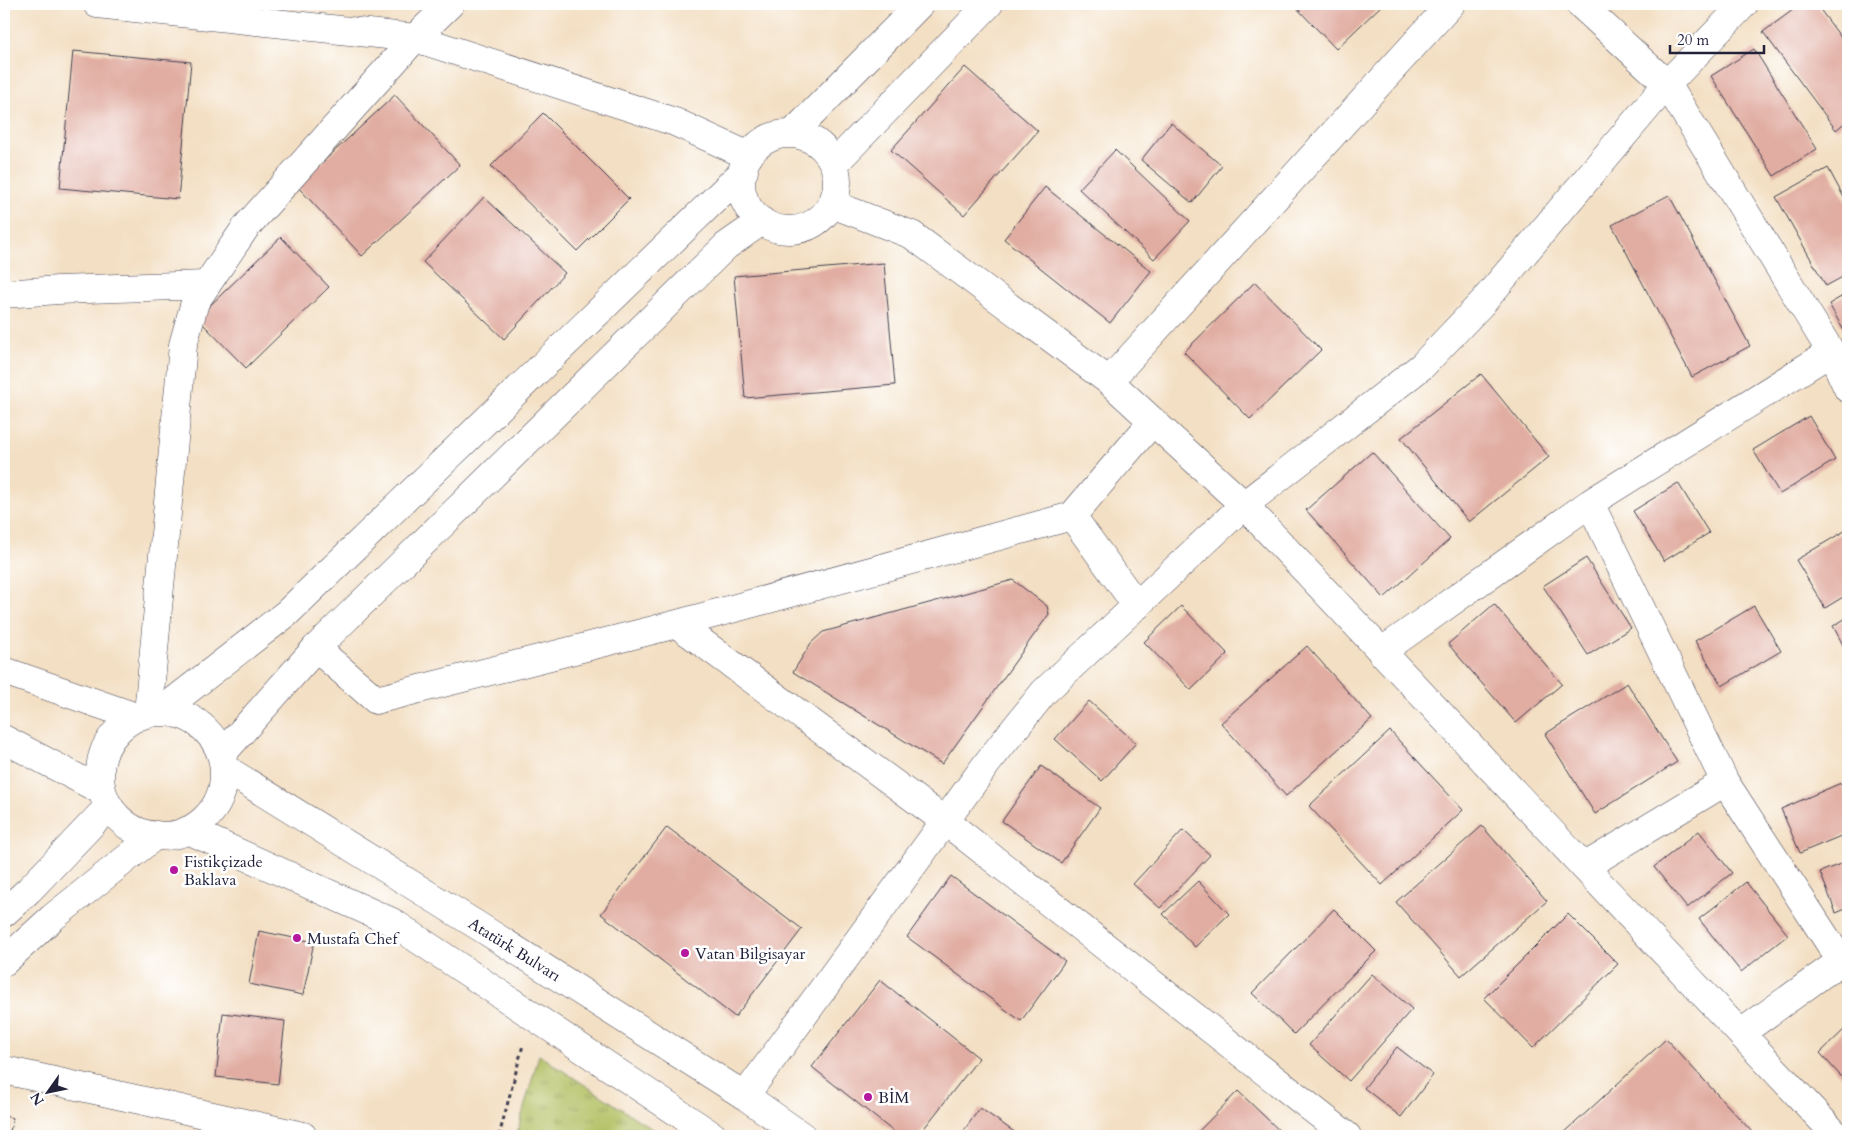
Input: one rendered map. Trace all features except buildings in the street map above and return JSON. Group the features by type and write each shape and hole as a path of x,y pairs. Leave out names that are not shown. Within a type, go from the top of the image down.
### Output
{"street":[{"path":"97,4 415,38 675,122 746,163"},
{"path":"149,714 184,345 195,302 246,227 415,38 450,4"},
{"path":"792,134 920,4"},
{"path":"834,164 989,4"},
{"path":"1109,381 1451,4"},
{"path":"1580,4 1667,84 1830,352 1848,389"},
{"path":"745,1096 988,762 1044,692 1244,505 1422,366 1483,302 1667,84 1744,4"},
{"path":"4,671 149,714 186,717 198,723 216,743 222,761 223,783 219,798 201,822 188,830 173,835 156,835 129,826 118,818 106,798 100,765 108,741 126,723 149,714 287,613 746,163 759,144 773,136 792,134 804,136 819,144 834,164 837,173 836,191 832,204 819,220 809,226 793,230 776,228 754,215 745,201 741,182 746,163"},
{"path":"832,204 912,235 1109,381 1244,505 1837,1136"},
{"path":"222,761 316,648 726,246 762,220"},
{"path":"4,294 58,290 206,285"},
{"path":"1381,652 1590,503 1830,352"},
{"path":"316,648 376,700 677,624 1072,516 1153,421"},
{"path":"1590,503 1725,782 1845,960 1741,1033"},
{"path":"1072,516 1137,606"},
{"path":"677,624 946,821 1347,1136"},
{"path":"4,739 106,798"},
{"name":"Atatürk Bulvarı","path":"222,761 745,1096 802,1136"},
{"path":"1584,867 1725,782"},
{"path":"4,913 28,890 106,798"},
{"path":"188,830 392,922 713,1136"},
{"path":"4,962 52,918 156,835"},
{"path":"4,1070 303,1136"}],"path":[{"path":"499,1136 531,1014"}],"green space":[{"path":"539,1055 663,1136 516,1136"}],"place":[{"name":"Fistikçizade Baklava","path":"174,870"},
{"name":"Mustafa Chef","path":"297,938"},
{"name":"Vatan Bilgisayar","path":"685,953"},
{"name":"BİM","path":"868,1097"}]}
